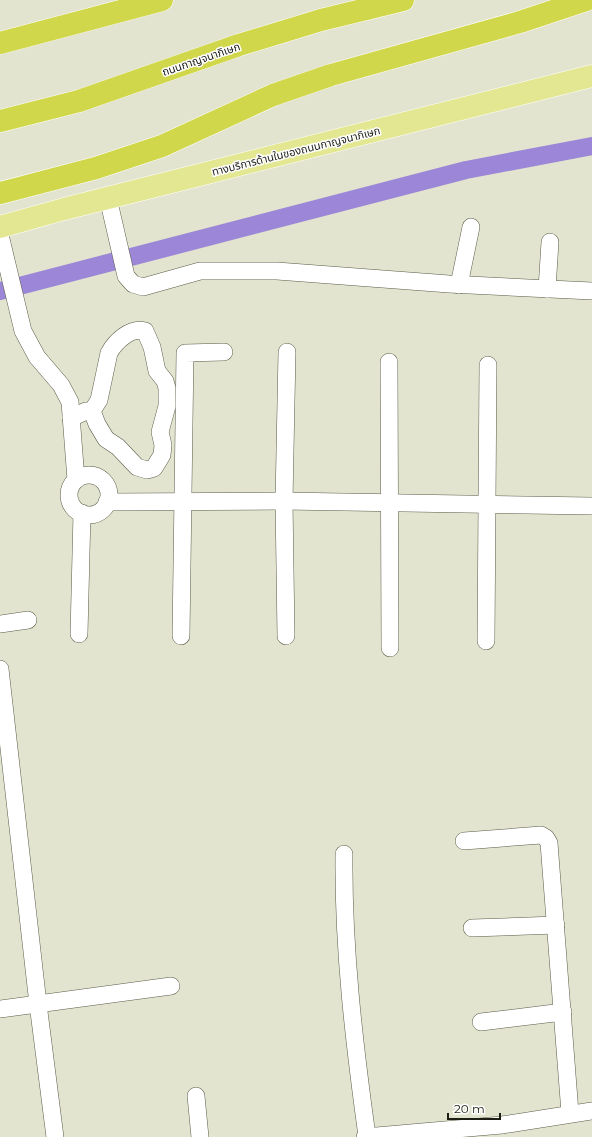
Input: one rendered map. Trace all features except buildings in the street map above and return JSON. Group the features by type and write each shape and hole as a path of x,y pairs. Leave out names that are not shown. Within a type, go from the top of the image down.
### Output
{"highway":[{"path":"0,43 162,0"},
{"name":"ถนนกาญจนาภิเษก","path":"0,120 79,101 239,45 321,20 403,0"},
{"path":"0,193 96,168 162,146 273,95 331,75 520,22 586,0"}],"main road":[{"name":"ทางบริการด้านในของถนนกาญจนาภิเษก","path":"0,226 592,76"}],"street":[{"path":"108,198 126,276 133,284 143,287 200,271 277,271 459,285 592,291"},
{"path":"459,285 471,227"},
{"path":"547,289 550,242"},
{"path":"2,243 21,325 37,357 61,385 70,402 76,480"},
{"path":"136,330 144,331 152,347 157,371 165,381 167,388 167,406 160,432 163,445 162,454 154,468 147,470 137,467 118,447 106,439 97,424 92,411 99,400 109,353 112,348 128,334 136,330"},
{"path":"181,636 185,353 224,352"},
{"path":"286,636 284,501 288,352"},
{"path":"389,362 390,648"},
{"path":"486,641 488,365"},
{"path":"71,418 86,411 92,411"},
{"path":"88,475 100,478 108,489 108,502 100,512 94,514 82,513 72,505 69,498 71,485 76,480 88,475"},
{"path":"108,502 284,501 390,504 592,506"},
{"path":"79,634 82,513"},
{"path":"0,624 28,620"},
{"path":"0,669 2,707 55,1137"},
{"path":"464,841 541,836 546,838 549,843 570,1113"},
{"path":"344,854 343,910 356,1054 366,1136 503,1131 570,1113 592,1111"},
{"path":"472,928 556,925"},
{"path":"0,1008 171,986"},
{"path":"481,1022 562,1012"},
{"path":"196,1096 200,1137"}],"waterway":[{"path":"0,291 466,170 592,146"}]}
